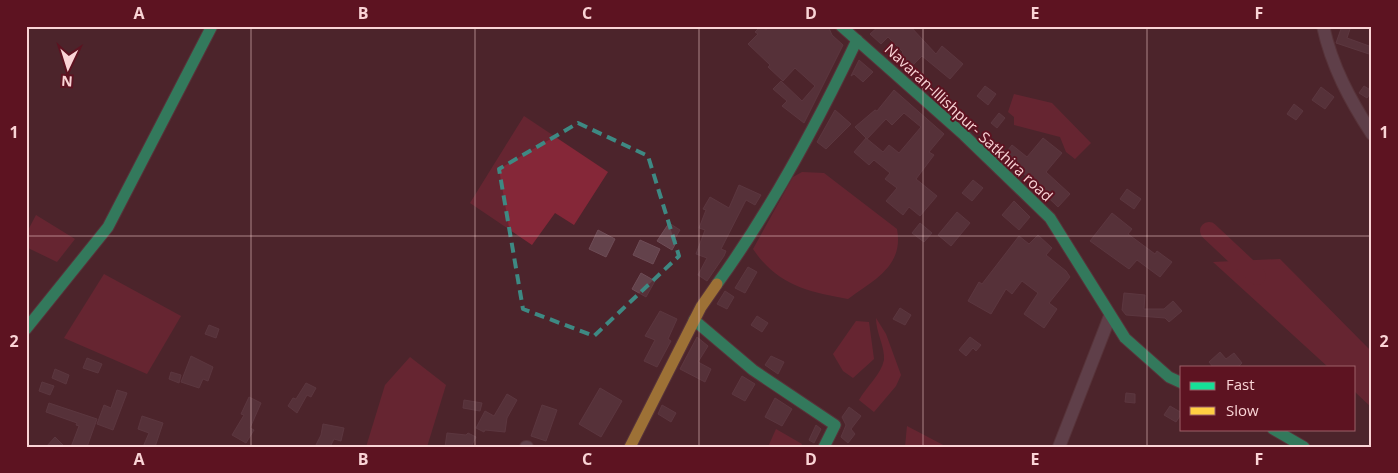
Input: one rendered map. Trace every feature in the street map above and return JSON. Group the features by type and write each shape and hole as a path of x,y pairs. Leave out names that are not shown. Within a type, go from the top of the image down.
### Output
{"main road":[{"path":"26,329 108,227 212,26"},
{"name":"Navaran-Illishpur- Satkhira road","path":"841,26 964,135 1050,218 1125,338 1169,377 1180,382"},
{"path":"630,447 694,320 736,258 822,113 857,40"},
{"path":"694,320 753,370 835,425 824,447"},
{"path":"1275,430 1304,447"}],"street":[{"path":"1323,26 1330,55 1345,90 1372,134"},
{"path":"1059,447 1110,316"}],"highlighted area":[{"path":"578,123 648,156 679,256 594,336 523,309 499,169"}],"shaded area":[{"path":"1014,94 1052,103 1091,143 1075,159 1066,152 1060,137 1014,125 1014,117 1008,112"},
{"path":"524,116 608,172 574,225 555,213 532,245 470,203"},
{"path":"802,172 824,173 897,229 898,242 896,253 885,271 848,299 807,290 794,285 772,271 753,249 793,177"},
{"path":"36,215 75,239 57,262 26,247 26,234"},
{"path":"1280,259 1372,352 1372,408 1356,393 1356,366 1327,366 1213,262"},
{"path":"104,274 181,316 147,374 64,338"},
{"path":"876,318 886,334 901,375 896,386 874,412 859,400 877,376 884,360"},
{"path":"856,321 869,322 874,359 853,378 843,371 833,354"},
{"path":"410,357 446,385 427,447 366,447 385,385"},
{"path":"907,426 947,447 905,447"},
{"path":"776,429 802,444 801,447 768,447"}],"building":[{"path":"761,26 766,30 769,26 828,26 832,35 843,45 804,123 782,106 787,101 773,89 781,81 802,101 815,86 795,68 783,81 768,67 770,65 748,44 758,34 755,32"},
{"path":"879,26 910,26 936,54 942,46 963,64 950,79 922,56 909,69 897,58 903,52 888,37 881,44 870,34"},
{"path":"1342,26 1351,26 1347,38 1372,47 1372,55 1336,43"},
{"path":"859,60 873,72 863,82 854,74 851,76"},
{"path":"985,86 996,94 988,105 977,96"},
{"path":"1364,86 1372,91 1367,98 1359,93"},
{"path":"1321,87 1334,97 1325,109 1312,100"},
{"path":"894,90 944,134 929,152 934,155 916,179 937,196 920,216 909,207 903,215 886,201 897,188 885,179 890,173 874,160 869,165 854,152 866,138 855,127 875,110 877,111","holes":["904,113 921,127 899,153 889,145 883,152 867,139 886,119 892,125"]},
{"path":"1294,104 1303,111 1296,120 1287,114"},
{"path":"835,110 851,124 826,149 817,142"},
{"path":"999,113 1005,118 997,128 991,123"},
{"path":"1043,138 1062,153 1046,172 1070,194 1058,207 1004,155 1012,145 1027,157"},
{"path":"973,180 983,188 972,201 962,193"},
{"path":"739,185 761,195 755,205 746,200 721,249 726,251 724,256 707,281 698,275 707,258 696,254 705,230 699,228 706,210 703,209 710,197 729,208"},
{"path":"1127,189 1141,199 1134,209 1120,199"},
{"path":"1014,201 1030,217 1019,230 1002,215"},
{"path":"957,212 970,223 951,246 938,235"},
{"path":"1112,213 1132,229 1128,234 1155,254 1157,251 1172,262 1160,277 1137,260 1129,269 1090,241"},
{"path":"669,223 680,230 674,240 677,241 672,250 657,241"},
{"path":"920,223 932,233 924,242 912,233"},
{"path":"598,230 615,239 606,257 589,249"},
{"path":"1038,235 1052,248 1046,255 1066,271 1070,277 1049,303 1057,309 1044,328 1024,314 1038,293 1022,281 1012,294 1006,289 991,314 968,301 979,282 982,284 1019,236 1029,244"},
{"path":"640,240 660,249 653,264 633,255"},
{"path":"748,267 757,272 745,293 735,288"},
{"path":"641,273 655,281 646,297 632,289"},
{"path":"725,291 734,297 727,309 717,304"},
{"path":"1124,293 1145,295 1144,309 1164,309 1173,301 1182,311 1169,322 1165,318 1126,315 1122,310"},
{"path":"900,308 911,315 905,325 893,319"},
{"path":"660,311 677,319 668,339 671,341 657,367 644,361 655,340 645,336"},
{"path":"757,316 768,323 762,332 751,325"},
{"path":"209,325 219,329 216,338 205,334"},
{"path":"697,337 708,346 698,362 711,369 705,382 680,369"},
{"path":"970,337 981,345 976,351 973,348 966,356 959,350"},
{"path":"1220,352 1226,359 1234,353 1242,363 1239,366 1212,366 1209,362"},
{"path":"191,356 213,367 208,381 203,379 199,388 181,382"},
{"path":"771,356 784,362 778,374 765,365"},
{"path":"87,358 102,364 98,373 83,368"},
{"path":"55,369 69,375 66,384 52,378"},
{"path":"171,372 181,375 179,383 169,379"},
{"path":"742,376 755,384 745,401 732,394"},
{"path":"42,382 54,386 50,395 39,391"},
{"path":"306,383 316,388 311,397 307,395 297,413 288,406 293,398 296,399"},
{"path":"600,388 622,401 601,437 579,424"},
{"path":"117,390 127,393 113,430 97,424 104,405 111,408"},
{"path":"1126,393 1135,394 1135,403 1125,402"},
{"path":"507,394 517,400 507,418 505,432 485,430 484,432 476,428 485,411 494,416"},
{"path":"249,397 261,403 250,428 254,430 246,443 232,435 244,415 241,414"},
{"path":"775,398 792,409 782,426 765,417"},
{"path":"464,400 482,403 480,411 463,408"},
{"path":"49,403 97,419 87,447 71,447 79,426 76,425 77,423 46,412"},
{"path":"542,405 557,410 546,441 531,436"},
{"path":"662,405 676,413 671,422 658,414"},
{"path":"1170,406 1180,412 1180,416 1176,422 1164,415"},
{"path":"849,407 861,416 851,429 855,434 848,443 841,437 846,425 842,417"},
{"path":"142,416 163,423 155,447 143,447 149,433 138,429"},
{"path":"323,424 344,428 341,441 334,439 330,447 315,447 321,435"},
{"path":"816,425 821,429 814,443 809,440"},
{"path":"447,433 466,435 468,433 476,437 471,447 445,447"},
{"path":"55,437 65,447 46,447"}],"waterway":[{"path":"1209,231 1257,276"}],"traffic: fast":[{"path":"26,329 108,227 212,26"},
{"path":"841,26 964,135 1050,218 1125,338 1169,377 1180,382"},
{"path":"717,284 756,226 793,165 857,40"},
{"path":"694,320 753,370 835,425 824,447"},
{"path":"1275,430 1304,447"}],"traffic: slow":[{"path":"630,447 701,307 717,284"}]}
